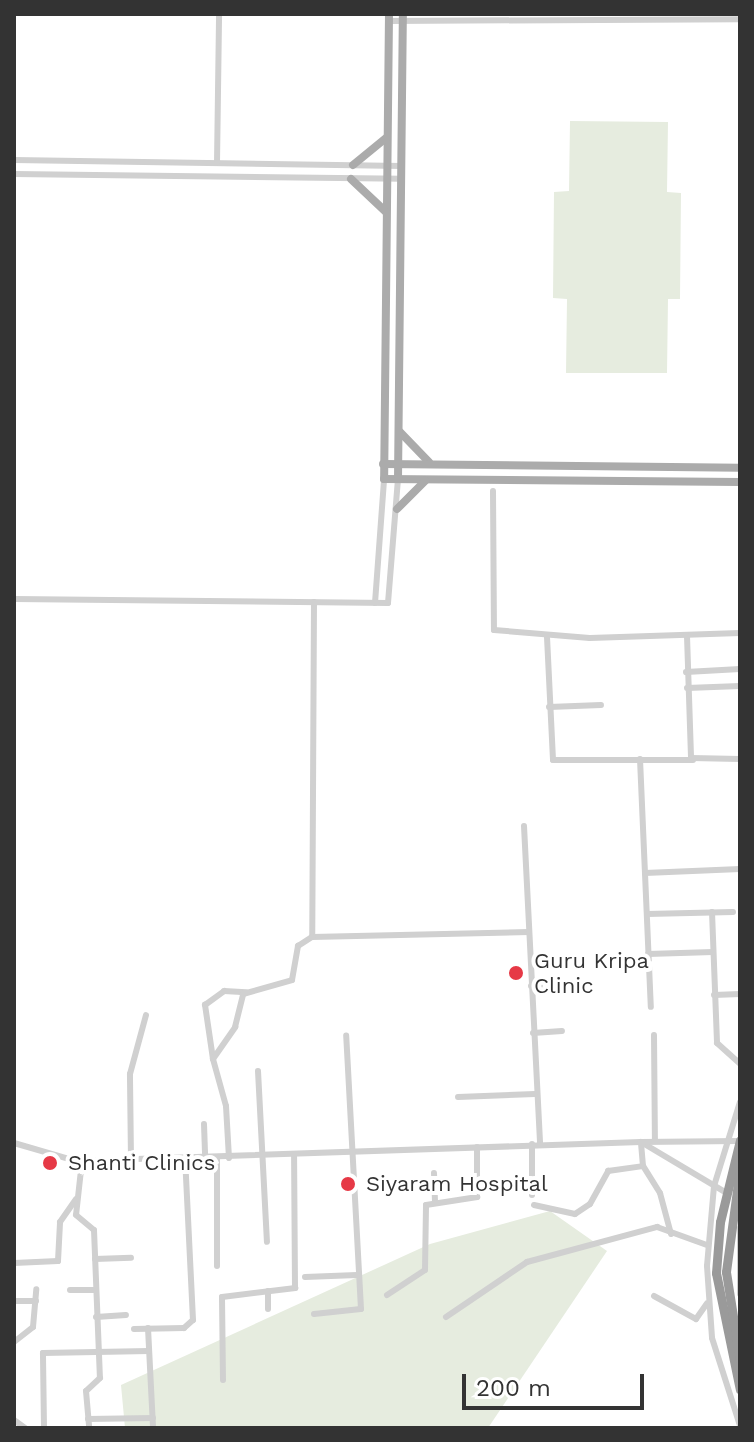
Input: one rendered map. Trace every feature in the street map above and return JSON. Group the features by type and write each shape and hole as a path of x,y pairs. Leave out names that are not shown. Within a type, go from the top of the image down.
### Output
{"highway":[{"path":"740,1141 725,1192 717,1294 740,1390"},
{"path":"740,1168 726,1272 740,1360"},
{"path":"726,1272 740,1265"}],"main road":[{"path":"389,18 384,479 740,482"},
{"path":"398,479 403,18"},
{"path":"353,165 381,147 388,129"},
{"path":"351,179 375,195 387,216"},
{"path":"398,428 433,464"},
{"path":"383,464 740,468"},
{"path":"488,465 488,480"},
{"path":"397,509 429,480"}],"street":[{"path":"217,163 219,14"},
{"path":"480,14 488,17"},
{"path":"389,18 740,19"},
{"path":"14,160 402,166"},
{"path":"14,174 402,179"},
{"path":"375,603 384,479"},
{"path":"14,599 375,603 394,596 398,479"},
{"path":"493,491 490,622 504,635 687,636 740,633"},
{"path":"312,937 314,602"},
{"path":"687,636 686,672 693,760"},
{"path":"547,637 554,761 740,759"},
{"path":"686,672 740,669"},
{"path":"687,688 740,686"},
{"path":"549,707 601,705"},
{"path":"640,759 651,1007"},
{"path":"524,826 535,1094 536,1144 532,1195"},
{"path":"645,873 740,869"},
{"path":"712,912 717,1043 740,1064"},
{"path":"647,914 733,912"},
{"path":"229,1158 226,1106 213,1059 205,1005 224,991 246,992 296,976 298,946 312,937 529,932"},
{"path":"648,954 713,952"},
{"path":"531,986 591,985"},
{"path":"213,1059 235,1027 246,992"},
{"path":"714,995 740,994"},
{"path":"131,1160 130,1074 146,1015"},
{"path":"533,1033 562,1031"},
{"path":"314,1314 360,1311 346,1035"},
{"path":"654,1035 655,1141"},
{"path":"258,1071 260,1156 267,1242"},
{"path":"458,1097 535,1094"},
{"path":"740,1102 714,1186 707,1245 707,1303 740,1426"},
{"path":"204,1124 205,1159"},
{"path":"14,1143 82,1161 217,1159 729,1137 740,1141"},
{"path":"641,1142 725,1192"},
{"path":"641,1142 643,1166 660,1193 671,1234"},
{"path":"387,1295 425,1270 425,1207 477,1197 477,1147"},
{"path":"223,1380 222,1297 295,1286 294,1155"},
{"path":"134,1329 184,1328 193,1320 185,1159"},
{"path":"217,1159 217,1266"},
{"path":"82,1161 76,1217 93,1226 100,1378 86,1394 89,1428"},
{"path":"534,1205 575,1214 590,1204 608,1171 643,1166"},
{"path":"434,1173 435,1203"},
{"path":"14,1263 58,1261 60,1222 78,1196"},
{"path":"446,1317 527,1262 657,1227 707,1245"},
{"path":"740,1228 740,1294"},
{"path":"95,1259 131,1258"},
{"path":"305,1277 357,1275"},
{"path":"14,1342 33,1327 36,1289"},
{"path":"70,1290 96,1290"},
{"path":"268,1291 268,1309"},
{"path":"654,1296 696,1319 707,1303"},
{"path":"14,1301 36,1301"},
{"path":"96,1317 126,1315"},
{"path":"148,1328 153,1428"},
{"path":"44,1428 43,1353 149,1351"},
{"path":"75,1394 86,1394"},
{"path":"88,1419 153,1418"},
{"path":"14,1420 25,1428"}],"shaded area":[{"path":"570,121 668,122 667,192 681,193 680,299 668,299 667,373 566,373 567,299 553,298 554,192 569,191"},
{"path":"550,1211 607,1251 488,1428 125,1428 121,1385 430,1244"}],"place":[{"name":"Guru Kripa Clinic","path":"516,973"},
{"name":"Shanti Clinics","path":"50,1163"},
{"name":"Siyaram Hospital","path":"348,1184"}]}
